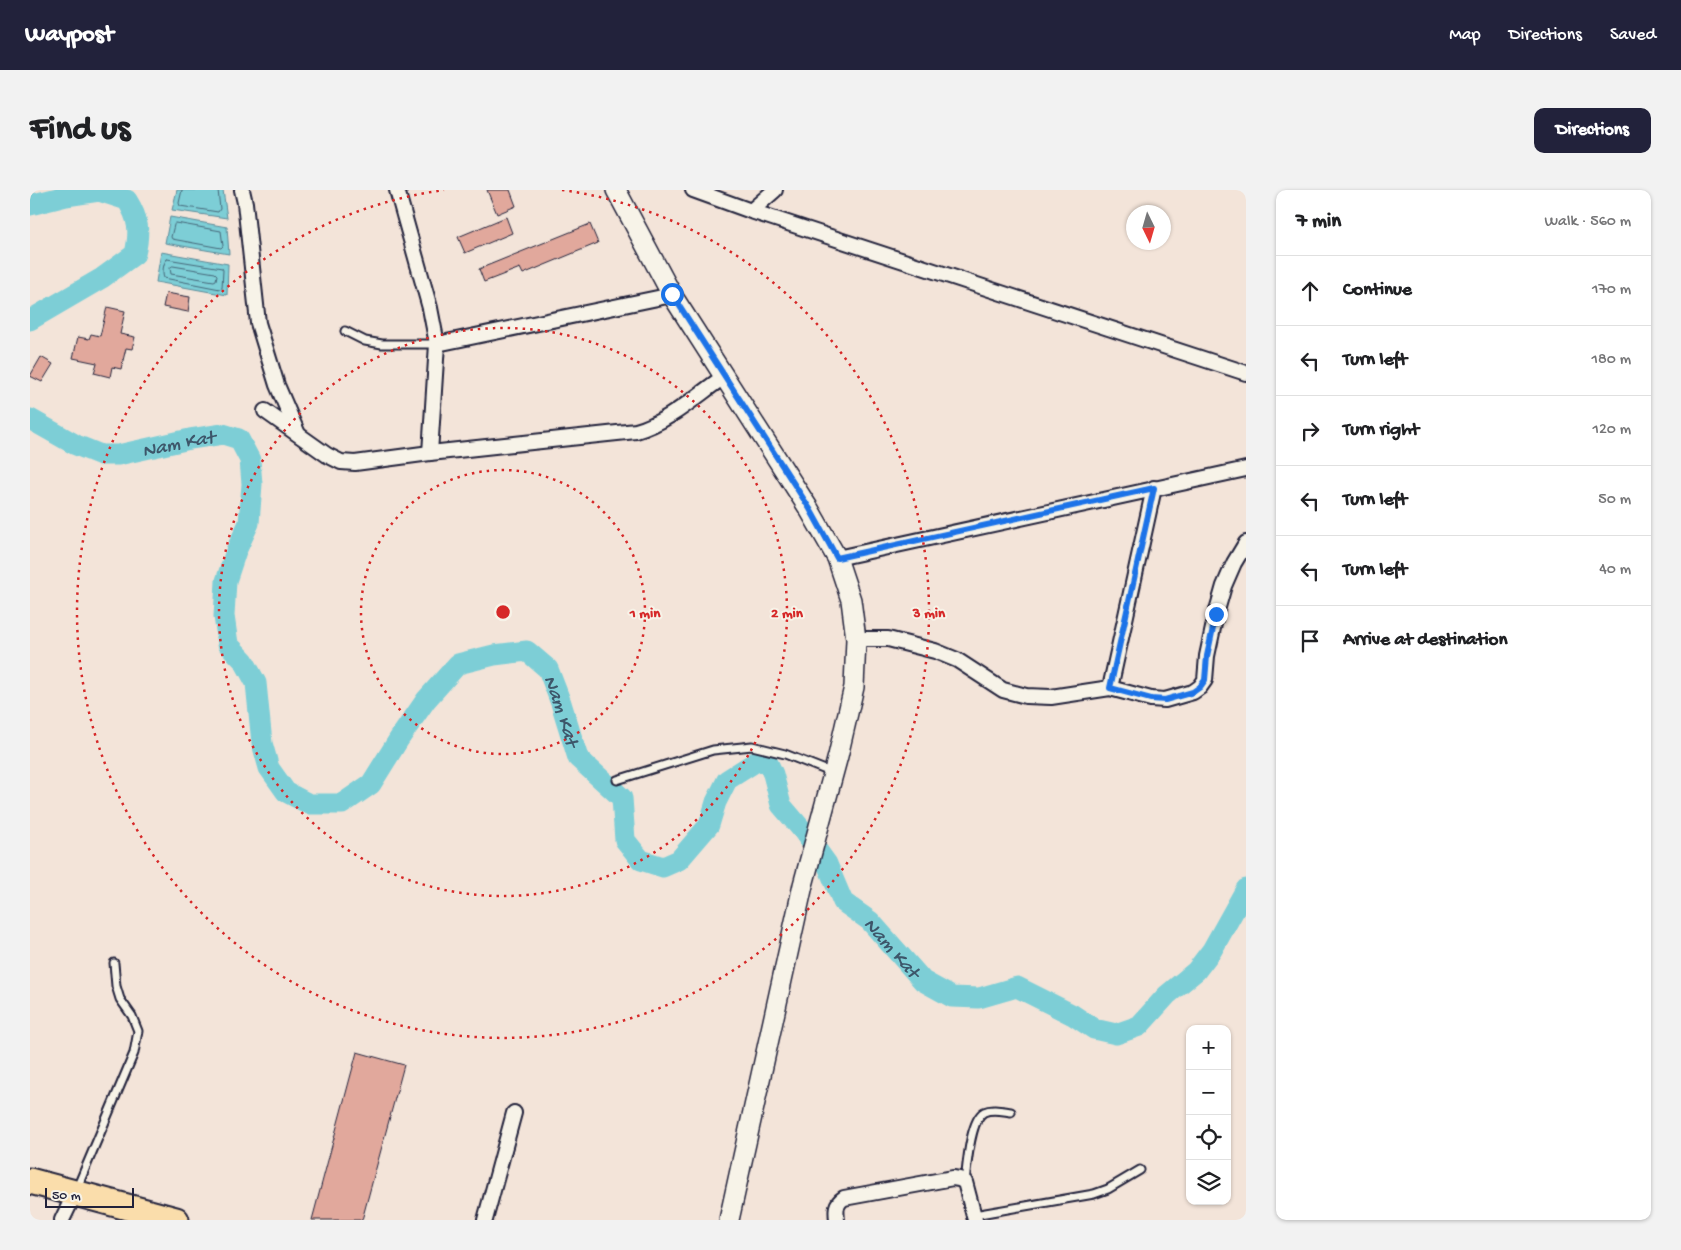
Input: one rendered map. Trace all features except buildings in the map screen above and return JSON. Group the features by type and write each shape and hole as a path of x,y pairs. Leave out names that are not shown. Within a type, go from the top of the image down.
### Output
{"highway":[{"path":"30,1181 161,1218"}],"street":[{"path":"242,190 258,323 277,385 298,435"},
{"path":"397,190 430,308 437,344 430,453"},
{"path":"616,190 672,294 810,509 837,558 851,600 856,639 854,687 803,885 729,1220"},
{"path":"693,190 722,195 751,210 1246,373"},
{"path":"751,210 774,190"},
{"path":"437,344 672,294"},
{"path":"264,411 327,455 341,462 355,463 636,431 660,421 725,376"},
{"path":"837,558 1246,469"},
{"path":"1110,688 1154,488"},
{"path":"856,639 888,640 936,650 957,660 1003,690 1026,696 1050,697 1110,688 1151,699 1165,700 1193,692 1205,680 1207,656 1224,586 1234,563 1246,543"},
{"path":"485,1220 514,1113"},
{"path":"837,1220 836,1210 838,1202 844,1198 953,1178 965,1182 975,1218"},
{"path":"62,1220 75,1193"}],"lane":[{"path":"345,331 365,341 382,344 437,344"},
{"path":"617,780 713,750 752,746 785,754 833,773"},
{"path":"75,1193 134,1053 138,1031 132,1016 120,999 116,986 114,963"},
{"path":"965,1182 968,1153 977,1119 982,1113 990,1110 1011,1112"},
{"path":"975,1218 1094,1194 1108,1189 1140,1170"}],"water":[{"path":"177,190 223,190 227,218 172,210"},
{"path":"170,217 227,227 229,254 165,243"},
{"path":"161,252 228,264 227,295 156,282"}],"waterway":[{"name":"Nam Kat","path":"30,205 66,196 99,191 127,200 134,213 138,232 135,254 102,278 30,320"},
{"name":"Nam Kat","path":"30,419 76,445 101,455 118,455 190,439 223,434 239,439 250,460 252,484 249,523 236,551 226,581 224,616 228,644 244,661 256,683 262,743 269,768 286,792 309,804 342,804 371,784 426,700 458,664 494,655 527,651 548,669 578,758 622,798 625,840 641,860 663,867 679,860 709,825 716,802 727,780 757,761 768,763 773,774 781,805 804,832 827,864 843,902 870,921 923,981 952,997 979,998 1017,987 1073,1015 1094,1029 1116,1034 1139,1026 1167,995 1196,971 1212,950 1246,889"}],"route":[{"path":"672,294 810,509 837,558 1154,488 1110,688 1151,699 1165,700 1193,692 1205,680 1207,656 1216,614"}]}
